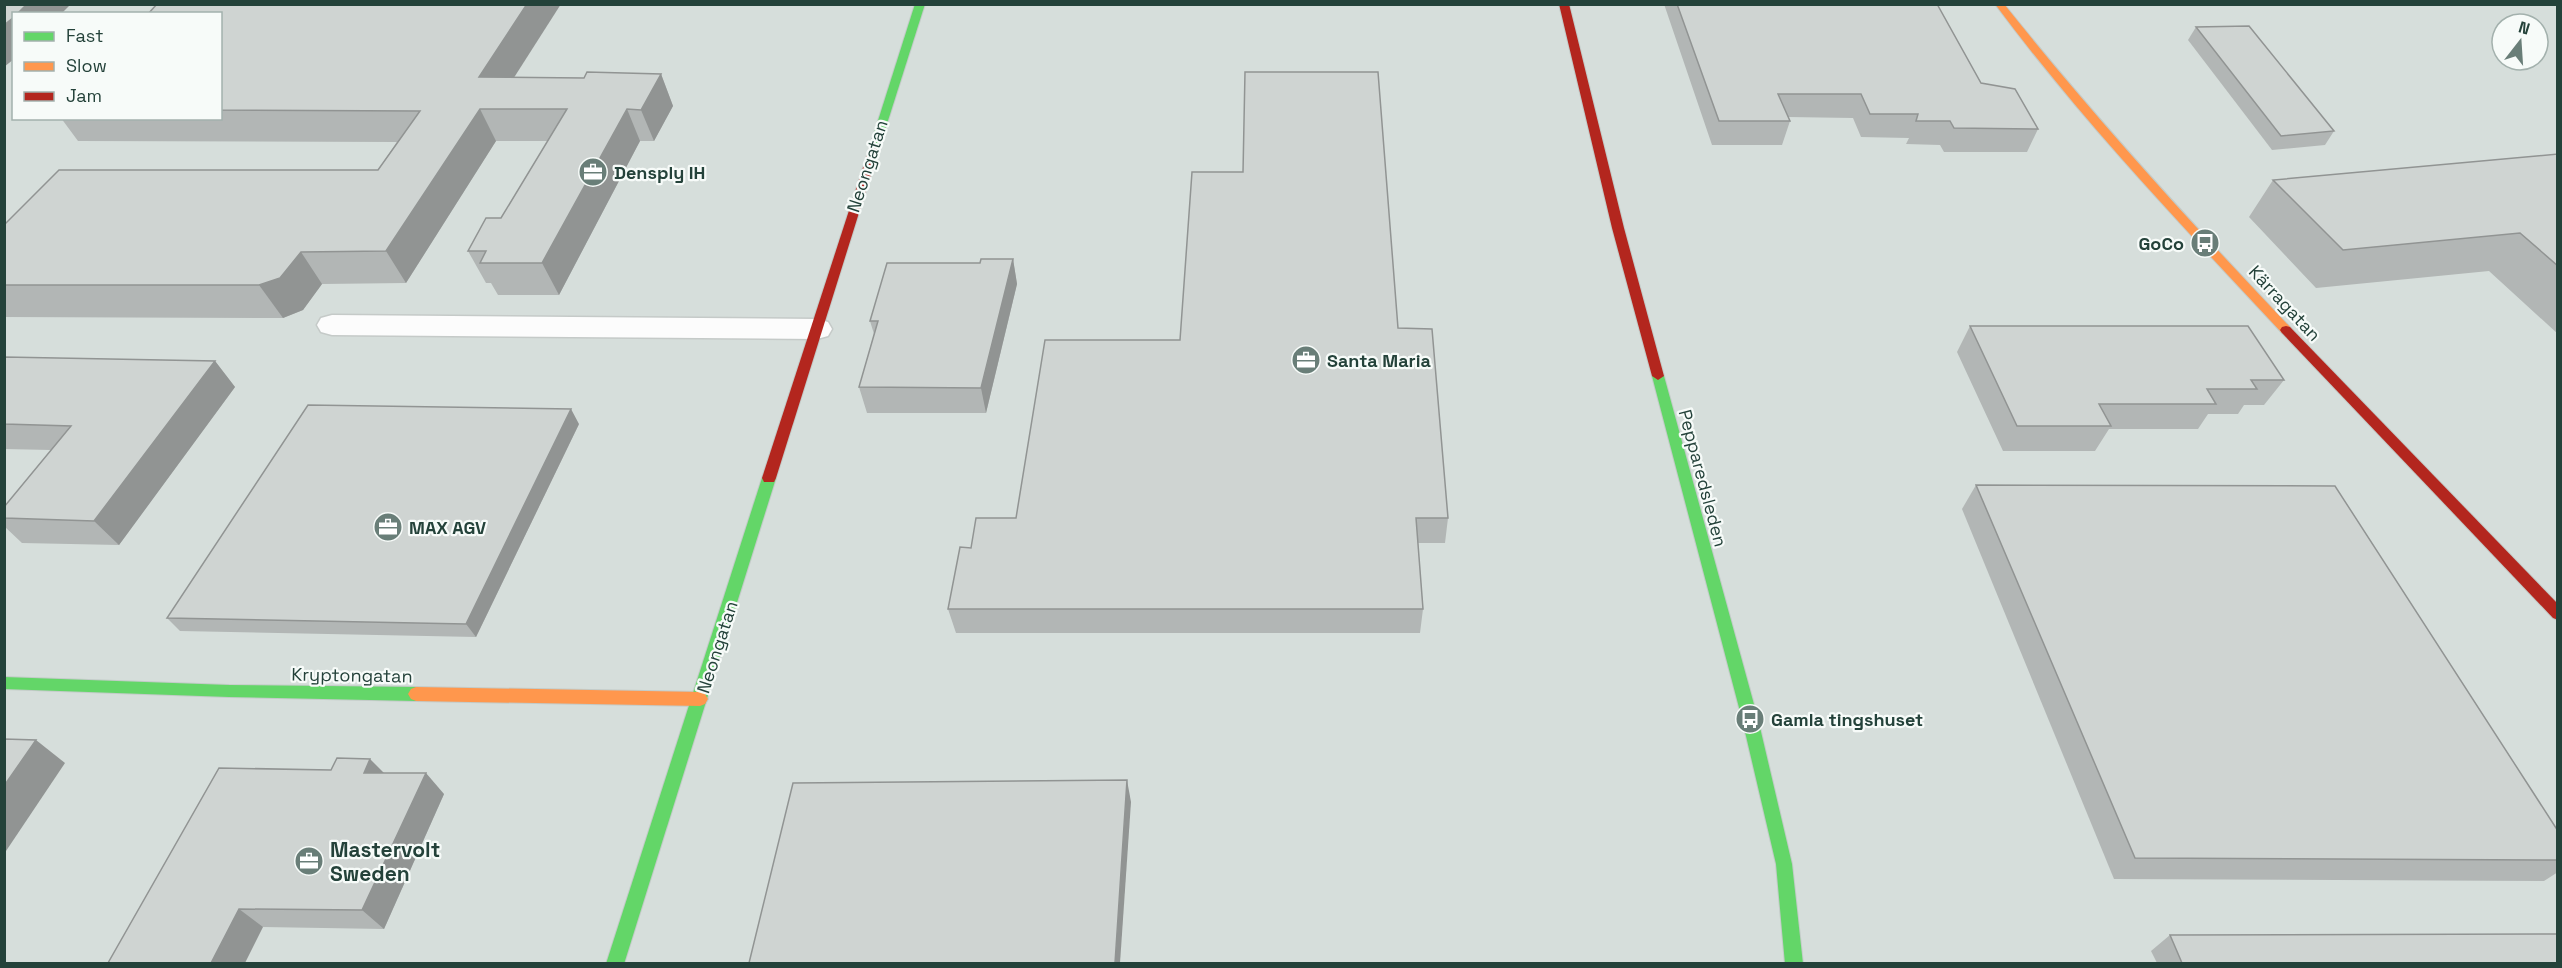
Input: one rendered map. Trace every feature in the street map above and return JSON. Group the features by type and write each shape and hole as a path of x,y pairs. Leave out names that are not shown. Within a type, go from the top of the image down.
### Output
{"street":[{"name":"Neongatan","path":"615,963 920,4"},
{"name":"Pepparedsleden","path":"1564,4 1618,228 1750,719 1784,864 1794,963"},
{"name":"Kärragatan","path":"1999,4 2045,66 2205,243 2370,420 2558,614"},
{"path":"332,325 817,329"},
{"name":"Kryptongatan","path":"4,683 229,691 700,699"}],"shaded area":[{"path":"5,5 2557,5 2557,963 5,964"}],"building":[{"path":"4,4 27,4 19,12 12,12 12,19 4,25"},
{"name":"Densply IH","path":"157,4 527,4 479,77 584,78 587,72 661,74 641,110 627,109 542,263 480,263 486,251 468,251 486,218 501,218 567,109 480,109 386,251 301,252 280,278 259,285 4,285 4,225 59,170 378,170 420,111 222,110 222,12 150,12"},
{"path":"1677,4 1937,4 1981,83 2015,89 2038,129 1954,128 1950,121 1916,121 1918,114 1870,114 1861,94 1778,94 1790,121 1719,121"},
{"path":"2249,26 2334,131 2281,136 2196,27"},
{"name":"Santa Maria","path":"1245,72 1378,72 1398,328 1432,329 1448,518 1416,518 1423,609 948,609 960,547 971,548 976,518 1016,518 1045,340 1180,340 1192,172 1243,172"},
{"path":"2558,154 2558,266 2520,233 2343,250 2273,180"},
{"path":"981,259 1013,259 981,388 859,387 878,321 870,321 887,263 980,263"},
{"path":"1970,326 2248,326 2284,380 2251,380 2257,389 2207,389 2216,404 2099,404 2111,426 2017,426"},
{"path":"4,357 215,361 94,521 4,518 4,507 71,426 4,424"},
{"name":"MAX AGV","path":"308,405 571,409 466,624 167,618"},
{"path":"1976,485 2335,486 2558,831 2558,860 2135,858"},
{"path":"4,739 36,740 4,786"},
{"name":"Mastervolt Sweden","path":"337,758 370,759 364,773 426,773 362,910 239,909 211,963 108,963 219,768 331,770"},
{"path":"1127,780 1115,963 749,963 793,783"},
{"path":"2558,934 2558,963 2182,963 2170,935"}],"traffic: fast":[{"path":"874,149 920,4"},
{"path":"1658,376 1750,719 1784,864 1794,964"},
{"path":"615,964 769,478"},
{"path":"4,683 229,691 416,694"}],"traffic: slow":[{"path":"1999,4 2138,170 2286,330"},
{"path":"416,694 700,699"}],"traffic: jam":[{"path":"1564,4 1618,228 1658,376"},
{"path":"769,478 874,149"},
{"path":"2286,330 2558,614"}],"place":[{"name":"Densply IH","path":"593,172"},
{"name":"GoCo","path":"2205,243"},
{"name":"Santa Maria","path":"1306,360"},
{"name":"MAX AGV","path":"388,527"},
{"name":"Gamla tingshuset","path":"1750,719"},
{"name":"Mastervolt Sweden","path":"309,861"}]}
